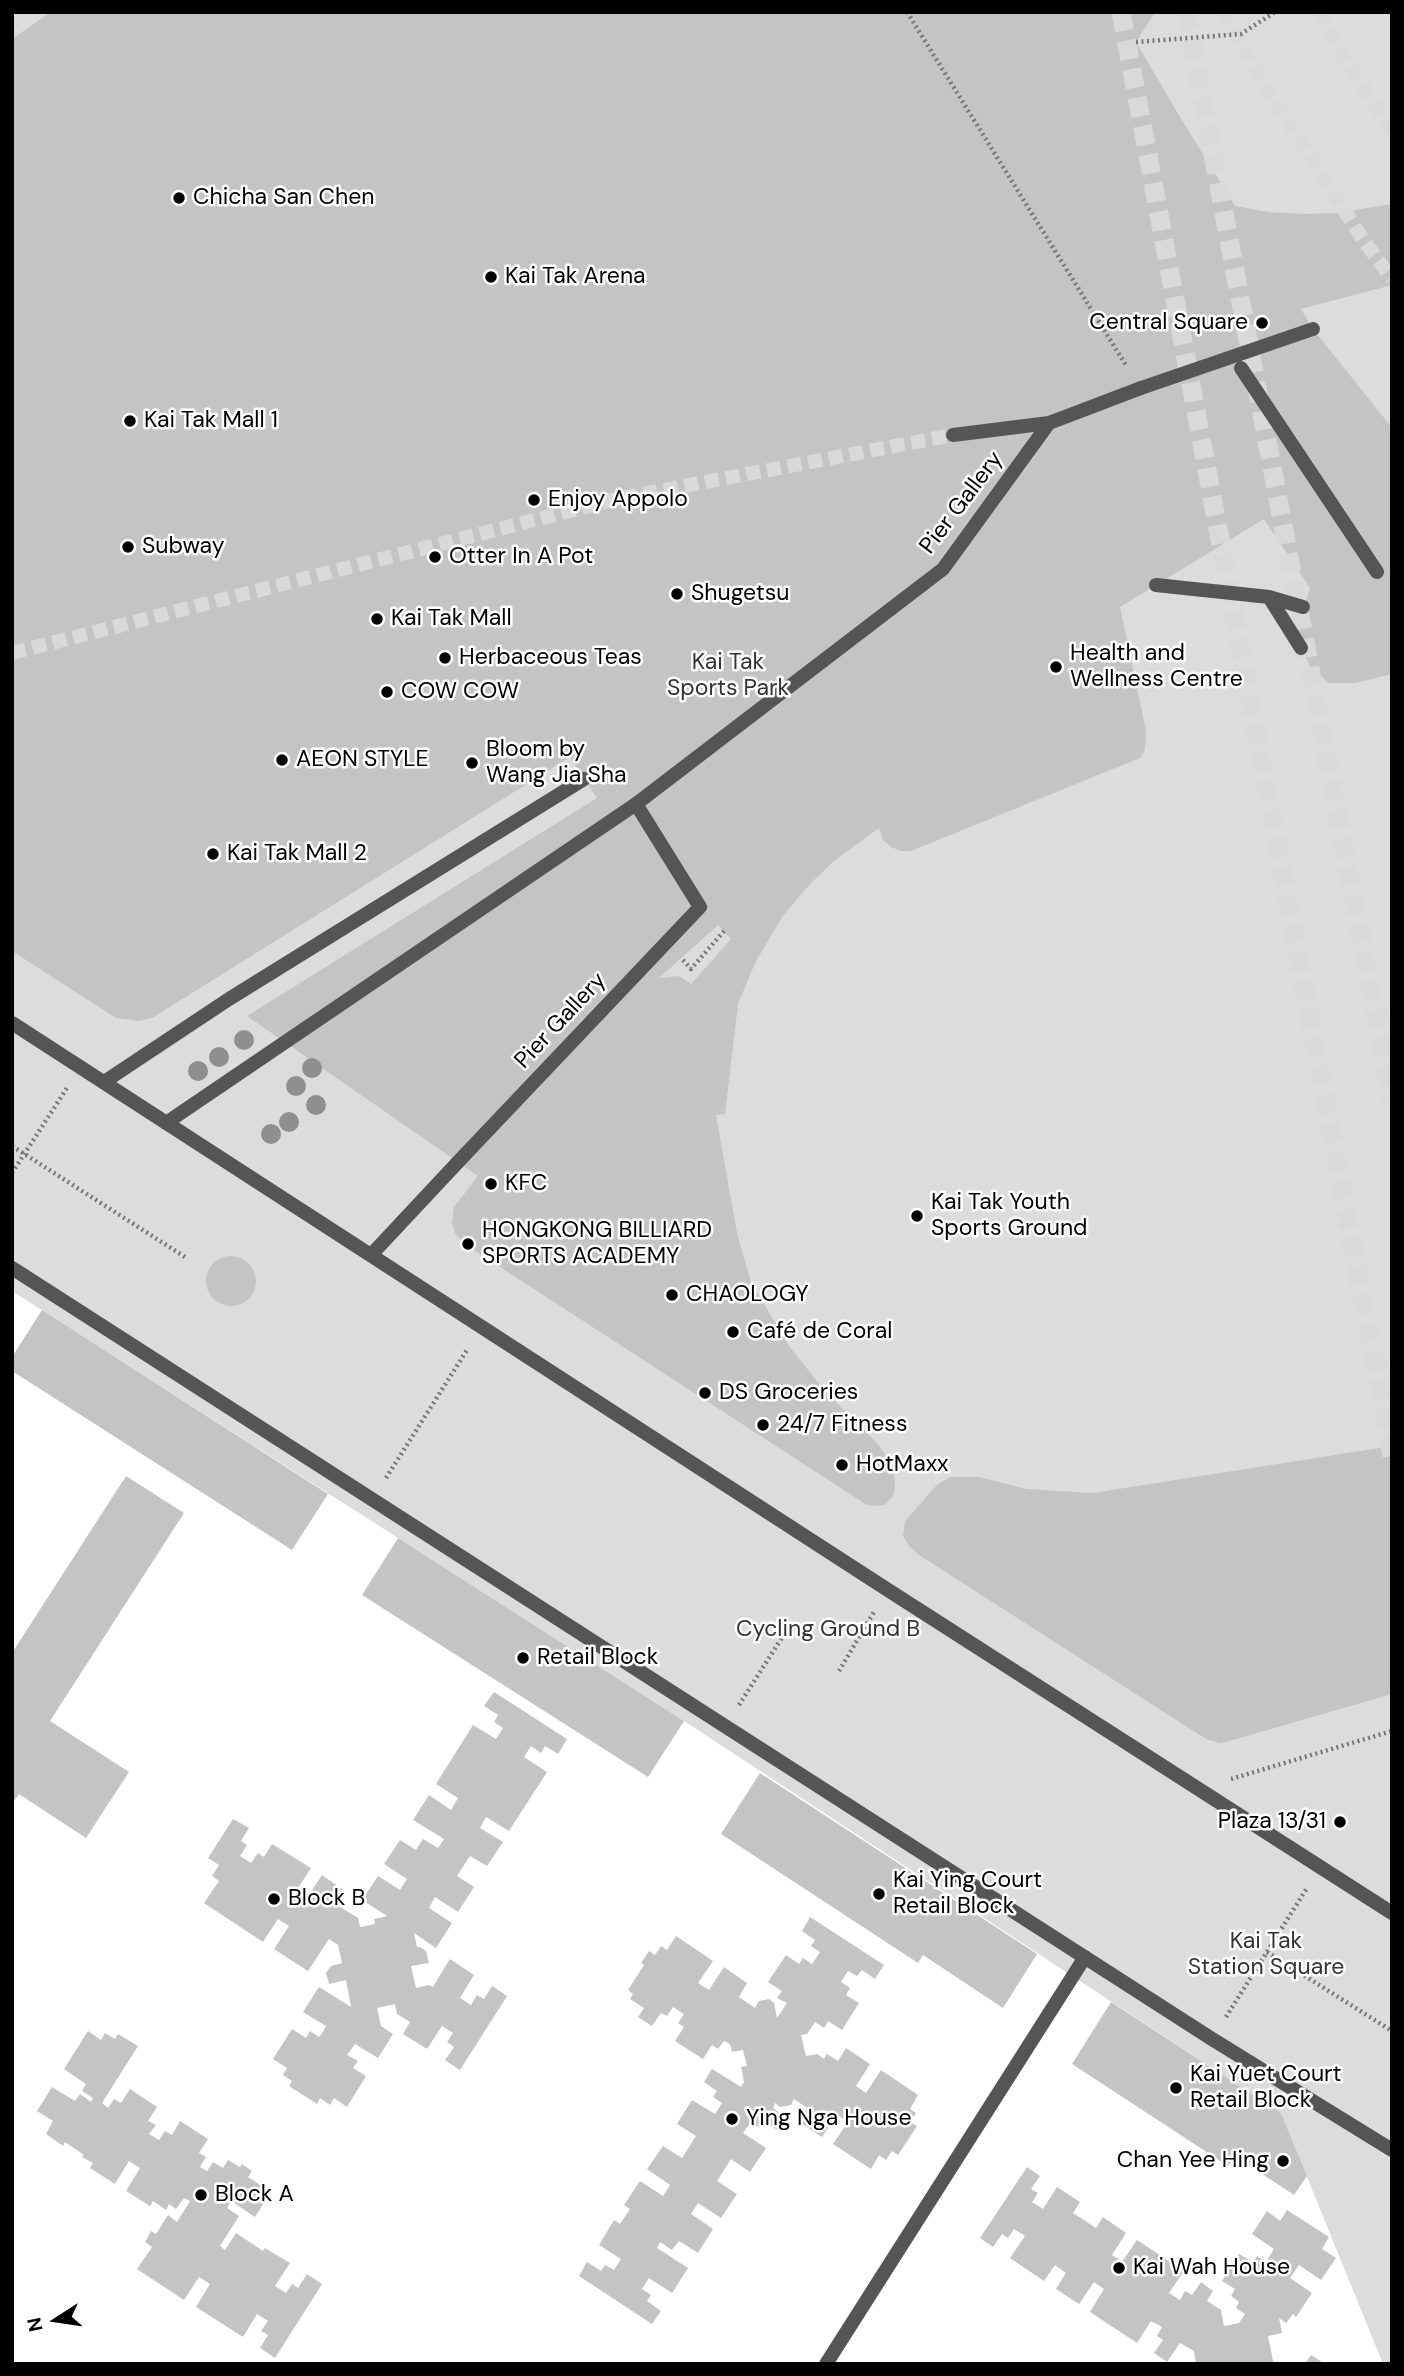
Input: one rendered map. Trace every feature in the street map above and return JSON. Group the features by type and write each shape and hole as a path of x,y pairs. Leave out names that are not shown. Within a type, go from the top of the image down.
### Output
{"street":[{"path":"953,435 1049,424 1141,388 1313,328"},
{"path":"1241,368 1377,572"},
{"name":"Pier Gallery","path":"166,1123 636,804 943,569 1049,424"},
{"path":"1156,585 1269,597 1303,607"},
{"path":"1269,597 1301,648"},
{"path":"104,1082 229,999 584,779"},
{"name":"Pier Gallery","path":"371,1255 700,906 636,804"},
{"path":"12,1023 1392,1913"},
{"path":"12,1268 1212,2039 1392,2150"},
{"path":"826,2364 1085,1957"}],"path":[{"path":"907,12 1141,388"},
{"path":"1136,42 1241,34 1275,12"},
{"path":"698,961 724,931"},
{"path":"12,1173 80,1067"},
{"path":"12,1146 185,1257"},
{"path":"372,1500 481,1327"},
{"path":"839,1671 888,1590"},
{"path":"726,1727 783,1636"},
{"path":"1198,1789 1392,1731"},
{"path":"1212,2039 1320,1867"},
{"path":"1267,1952 1392,2031"}],"green space":[{"name":"Kai Tak Sports Park","path":"12,12 1392,12 1392,2364 1383,2364 1281,2113 684,1721 12,1291"}],"building":[{"name":"Kai Tak Sports Park","path":"51,12 1155,12 1136,42 1235,206 1304,214 1337,213 1392,204 1392,285 1301,309 1313,329 1392,428 1392,676 1356,683 1329,683 1311,668 1301,648 1297,628 1310,588 1264,519 1120,607 1146,731 1145,750 1140,758 911,851 891,847 883,840 879,828 834,861 782,917 756,961 738,1004 725,1114 716,1115 744,1258 751,1282 789,1346 825,1391 878,1444 887,1457 894,1471 895,1486 893,1496 884,1505 867,1505 463,1243 455,1233 452,1223 454,1207 478,1176 247,1016 597,798 570,757 152,1018 139,1021 116,1018 12,951 12,39","holes":["718,925 731,939 691,984 679,976 659,978"]},
{"path":"231,1256 249,1263 256,1281 249,1299 231,1306 213,1299 206,1281 213,1263"},
{"path":"42,1310 328,1494 292,1550 12,1371 12,1357"},
{"path":"1392,1446 1392,1694 1226,1742 1206,1739 919,1555 903,1536 905,1521 937,1485 950,1477 979,1477 1026,1489 1093,1493"},
{"path":"126,1476 184,1513 50,1721 129,1772 86,1838 19,1794 12,1804 12,1653"},
{"name":"Retail Block","path":"398,1538 684,1721 648,1777 362,1595"},
{"name":"Block B","path":"494,1692 567,1739 558,1754 545,1746 541,1753 531,1746 524,1757 547,1772 509,1831 486,1817 480,1828 503,1842 487,1866 470,1856 457,1876 474,1887 458,1912 435,1897 429,1908 452,1923 436,1948 414,1933 417,1947 426,1951 429,1963 411,1966 416,1988 429,1985 433,1987 450,1959 474,1975 460,1998 471,2005 477,1995 484,1999 492,1986 507,1996 460,2070 445,2060 454,2047 447,2042 453,2033 442,2026 427,2049 403,2034 410,2022 397,2014 395,2004 377,2008 381,2026 393,2034 378,2058 355,2044 347,2055 358,2061 353,2068 366,2076 347,2107 334,2098 330,2105 320,2098 317,2104 289,2086 292,2081 283,2075 287,2068 273,2059 292,2029 306,2038 310,2031 319,2037 323,2032 326,2026 303,2012 319,1987 351,2007 346,1980 329,1984 326,1973 331,1966 342,1963 338,1945 329,1939 308,1971 274,1949 289,1926 278,1919 263,1942 204,1903 219,1881 212,1876 219,1865 208,1858 233,1819 249,1828 241,1841 247,1845 240,1856 251,1863 258,1853 264,1857 272,1844 311,1868 296,1891 307,1898 322,1875 346,1892 337,1905 358,1918 360,1927 375,1924 374,1919 387,1916 362,1900 378,1876 400,1890 407,1879 384,1864 400,1840 416,1850 423,1839 438,1848 444,1839 413,1820 429,1795 451,1810 458,1798 436,1784 473,1725 496,1739 503,1728 494,1722 498,1715 484,1706"},
{"name":"Kai Ying Court Retail Block","path":"760,1773 1037,1954 1003,2008 923,1955 918,1963 721,1834"},
{"name":"Ying Nga House","path":"810,1917 884,1965 875,1979 862,1970 857,1976 848,1971 841,1982 850,1988 846,1995 859,2003 842,2030 828,2021 824,2028 815,2022 807,2034 801,2035 806,2056 817,2054 824,2059 827,2054 838,2061 846,2048 870,2064 856,2086 866,2093 881,2070 918,2095 910,2109 916,2113 910,2122 917,2126 898,2155 892,2151 886,2160 879,2155 871,2169 833,2144 848,2122 837,2115 822,2137 799,2122 807,2108 794,2099 791,2105 780,2107 775,2103 773,2108 786,2117 777,2130 764,2121 760,2128 751,2122 743,2133 766,2148 750,2172 731,2159 717,2181 737,2194 721,2218 698,2203 691,2214 713,2229 698,2253 679,2241 672,2250 660,2242 657,2248 688,2268 672,2293 649,2278 642,2289 651,2295 647,2301 661,2311 652,2324 579,2276 587,2262 601,2271 605,2265 614,2270 621,2259 599,2245 614,2220 620,2224 630,2209 624,2205 640,2181 663,2196 670,2185 647,2169 663,2146 682,2158 696,2136 677,2124 692,2100 715,2114 722,2103 713,2097 717,2091 704,2082 712,2069 741,2087 744,2082 741,2067 747,2066 743,2050 732,2052 730,2044 724,2041 718,2049 712,2045 703,2059 675,2041 684,2027 678,2023 684,2014 673,2007 667,2016 661,2013 652,2026 638,2017 644,2008 630,1999 633,1994 628,1990 644,1965 641,1963 649,1951 655,1955 661,1946 667,1950 676,1936 713,1961 698,1983 709,1990 724,1967 747,1983 739,1997 755,2008 759,2001 769,1999 774,2003 777,2018 787,2003 777,1998 782,1991 768,1982 786,1955 799,1964 803,1958 812,1964 820,1952 811,1946 815,1940 802,1931"},
{"name":"Kai Yuet Court Retail Block","path":"1111,2002 1281,2113 1307,2176 1294,2195 1235,2156 1228,2166 1072,2064"},
{"name":"Block A","path":"88,2031 101,2040 105,2033 115,2039 118,2034 138,2046 102,2103 108,2108 114,2099 121,2103 130,2089 157,2107 148,2121 156,2125 149,2134 159,2140 165,2131 172,2135 180,2121 208,2139 199,2153 206,2157 200,2167 207,2171 213,2162 223,2168 228,2160 240,2167 242,2164 252,2171 248,2177 271,2192 255,2217 231,2201 227,2208 239,2216 220,2246 225,2250 236,2233 263,2251 265,2248 290,2263 275,2286 286,2293 292,2284 298,2288 307,2274 322,2284 275,2358 260,2348 268,2335 261,2331 268,2321 257,2314 243,2337 196,2307 210,2284 199,2277 184,2300 137,2269 152,2247 145,2242 151,2231 156,2234 168,2215 177,2222 190,2201 184,2198 176,2209 169,2204 166,2210 153,2201 150,2206 126,2191 140,2168 129,2161 115,2184 90,2168 93,2163 82,2157 84,2155 65,2142 63,2146 46,2134 53,2121 37,2111 52,2087 75,2101 80,2094 91,2102 93,2098 82,2091 86,2084 64,2069"},
{"name":"Kai Wah House","path":"1027,2167 1040,2176 1031,2189 1038,2193 1032,2202 1043,2209 1057,2187 1080,2202 1073,2213 1096,2228 1103,2217 1126,2233 1112,2255 1122,2262 1137,2240 1184,2271 1169,2293 1180,2300 1185,2291 1192,2295 1201,2282 1213,2291 1207,2301 1221,2310 1224,2326 1239,2323 1245,2314 1236,2308 1239,2302 1231,2296 1235,2289 1222,2281 1239,2254 1253,2262 1257,2256 1266,2262 1274,2249 1252,2234 1267,2211 1280,2221 1287,2210 1329,2237 1322,2249 1336,2258 1321,2280 1299,2265 1290,2278 1312,2293 1296,2317 1293,2314 1286,2323 1279,2318 1282,2333 1268,2336 1273,2361 1277,2364 1196,2364 1194,2351 1180,2343 1167,2362 1154,2353 1163,2340 1157,2336 1162,2327 1151,2321 1137,2343 1090,2312 1104,2289 1094,2282 1079,2304 1056,2289 1066,2273 1055,2265 1044,2281 1010,2258 1025,2236 1014,2229 1008,2238 1002,2234 993,2247 980,2238"},
{"path":"1311,2355 1325,2364 1305,2364"}],"tunnel":[{"path":"1121,12 1392,1456"},
{"path":"1186,12 1392,1102"},
{"path":"1222,12 1262,82 1362,238 1392,279"},
{"path":"1319,12 1338,49 1392,131"},
{"path":"12,653 621,498 953,435"}],"place":[{"name":"Chicha San Chen","path":"179,198"},
{"name":"Kai Tak Arena","path":"491,277"},
{"name":"Central Square","path":"1262,323"},
{"name":"Kai Tak Mall 1","path":"130,421"},
{"name":"Enjoy Appolo","path":"534,500"},
{"name":"Subway","path":"128,547"},
{"name":"Otter In A Pot","path":"435,557"},
{"name":"Shugetsu","path":"677,594"},
{"name":"Kai Tak Mall","path":"377,619"},
{"name":"Herbaceous Teas","path":"445,658"},
{"name":"Health and Wellness Centre","path":"1056,667"},
{"name":"COW COW","path":"387,692"},
{"name":"AEON STYLE","path":"282,760"},
{"name":"Bloom by Wang Jia Sha","path":"472,763"},
{"name":"Kai Tak Mall 2","path":"213,854"},
{"name":"KFC","path":"491,1184"},
{"name":"Kai Tak Youth Sports Ground","path":"917,1216"},
{"name":"HONGKONG BILLIARD SPORTS ACADEMY","path":"468,1244"},
{"name":"CHAOLOGY","path":"672,1295"},
{"name":"Café de Coral","path":"733,1332"},
{"name":"DS Groceries","path":"705,1393"},
{"name":"24/7 Fitness","path":"763,1425"},
{"name":"HotMaxx","path":"842,1465"},
{"name":"Retail Block","path":"523,1658"},
{"name":"Plaza 13/31","path":"1340,1822"},
{"name":"Kai Ying Court Retail Block","path":"879,1894"},
{"name":"Block B","path":"274,1899"},
{"name":"Kai Yuet Court Retail Block","path":"1176,2088"},
{"name":"Ying Nga House","path":"732,2119"},
{"name":"Chan Yee Hing","path":"1283,2161"},
{"name":"Block A","path":"201,2195"},
{"name":"Kai Wah House","path":"1119,2268"}],"park label":[{"name":"Cycling Ground B","path":"828,1630"},
{"name":"Kai Tak Station Square","path":"1266,1955"}]}
